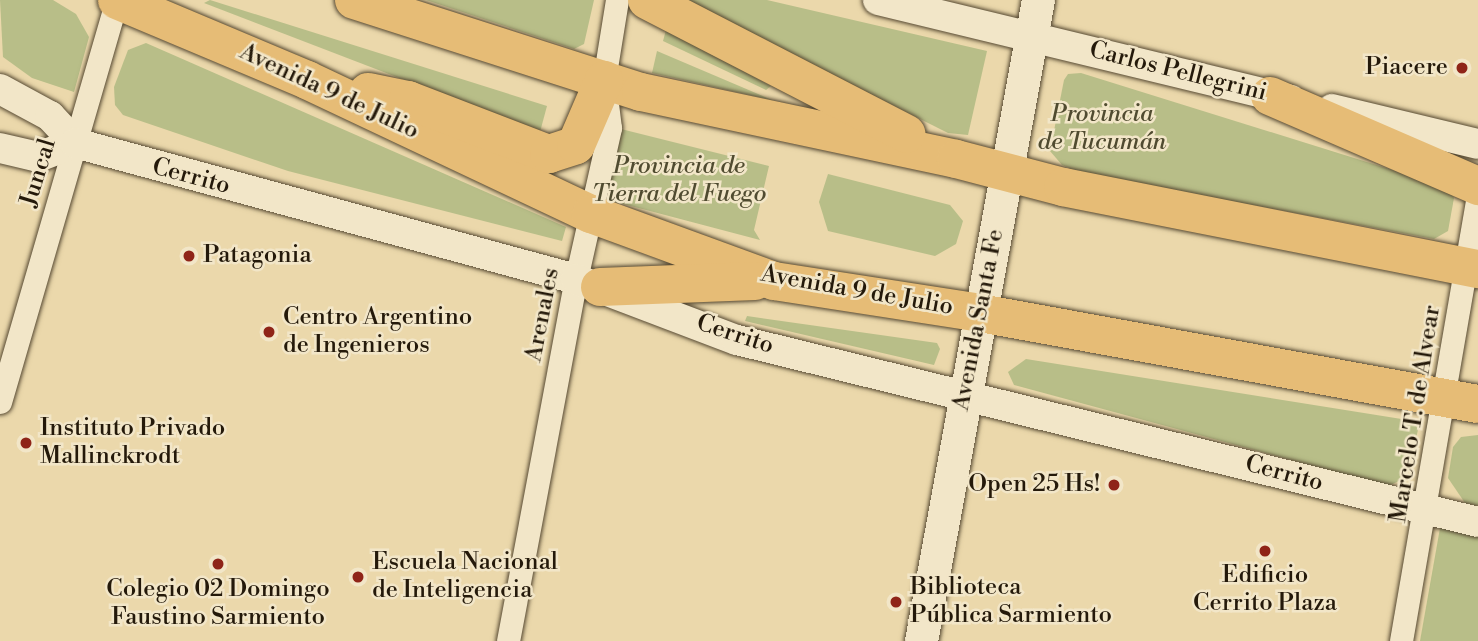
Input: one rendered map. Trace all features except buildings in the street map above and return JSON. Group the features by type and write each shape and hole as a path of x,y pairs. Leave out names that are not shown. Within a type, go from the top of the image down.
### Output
{"highway":[{"name":"Avenida 9 de Julio","path":"117,0 307,80 591,214 774,281 980,313 1461,401"},
{"path":"354,0 604,80 956,159 1006,174 1472,268"},
{"path":"646,0 956,159"},
{"path":"307,80 408,100 550,154 576,145 604,80"},
{"path":"1270,96 1478,186"},
{"path":"588,283 774,281"}],"main road":[{"name":"Avenida Santa Fe","path":"921,641 1038,0"}],"street":[{"name":"Juncal","path":"0,402 117,0"},
{"name":"Arenales","path":"508,641 588,283 591,214 610,128 604,80 617,0"},
{"name":"Carlos Pellegrini","path":"878,0 1031,34 1270,96 1478,144"},
{"path":"0,89 50,116 75,143 38,157 0,148"},
{"name":"Cerrito","path":"75,143 588,283 737,340 1478,522"},
{"name":"Marcelo T. de Alvear","path":"1401,641 1426,510 1461,401 1478,196"}],"green space":[{"path":"0,0 53,0 76,14 89,37 74,92 32,78 3,57"},
{"path":"210,0 547,106 540,132 204,3"},
{"path":"426,0 594,0 584,44 574,49"},
{"path":"683,0 767,0 987,51 968,135 948,133"},
{"path":"666,30 771,86 766,90 663,41"},
{"path":"146,43 566,227 562,241 288,171 123,115 115,105 114,87 128,50"},
{"path":"657,51 772,100 652,73"},
{"name":"Provincia de Tucumán","path":"1081,73 1447,187 1454,198 1448,231 1434,239 1082,173 1062,165 1050,151 1064,80 1068,74"},
{"name":"Provincia de Tierra del Fuego","path":"621,129 769,166 754,230 760,240 612,201 607,189"},
{"name":"Provincia de Tierra del Fuego","path":"828,174 950,205 963,221 956,244 935,256 828,231 819,202"},
{"path":"747,316 937,343 940,349 934,365 745,321"},
{"path":"1026,359 1414,421 1418,430 1406,478 1388,486 1014,385 1008,372"},
{"path":"1478,435 1478,506 1465,503 1448,478 1453,447 1461,437"},
{"path":"1440,528 1478,537 1478,641 1420,641"}],"place":[{"name":"Piacere","path":"1462,68"},
{"name":"Patagonia","path":"189,256"},
{"name":"Centro Argentino de Ingenieros","path":"269,332"},
{"name":"Instituto Privado Mallinckrodt","path":"26,443"},
{"name":"Open 25 Hs!","path":"1114,485"},
{"name":"Edificio Cerrito Plaza","path":"1265,551"},
{"name":"Colegio 02 Domingo Faustino Sarmiento","path":"218,564"},
{"name":"Escuela Nacional de Inteligencia","path":"358,577"},
{"name":"Biblioteca Pública Sarmiento","path":"896,602"}]}
